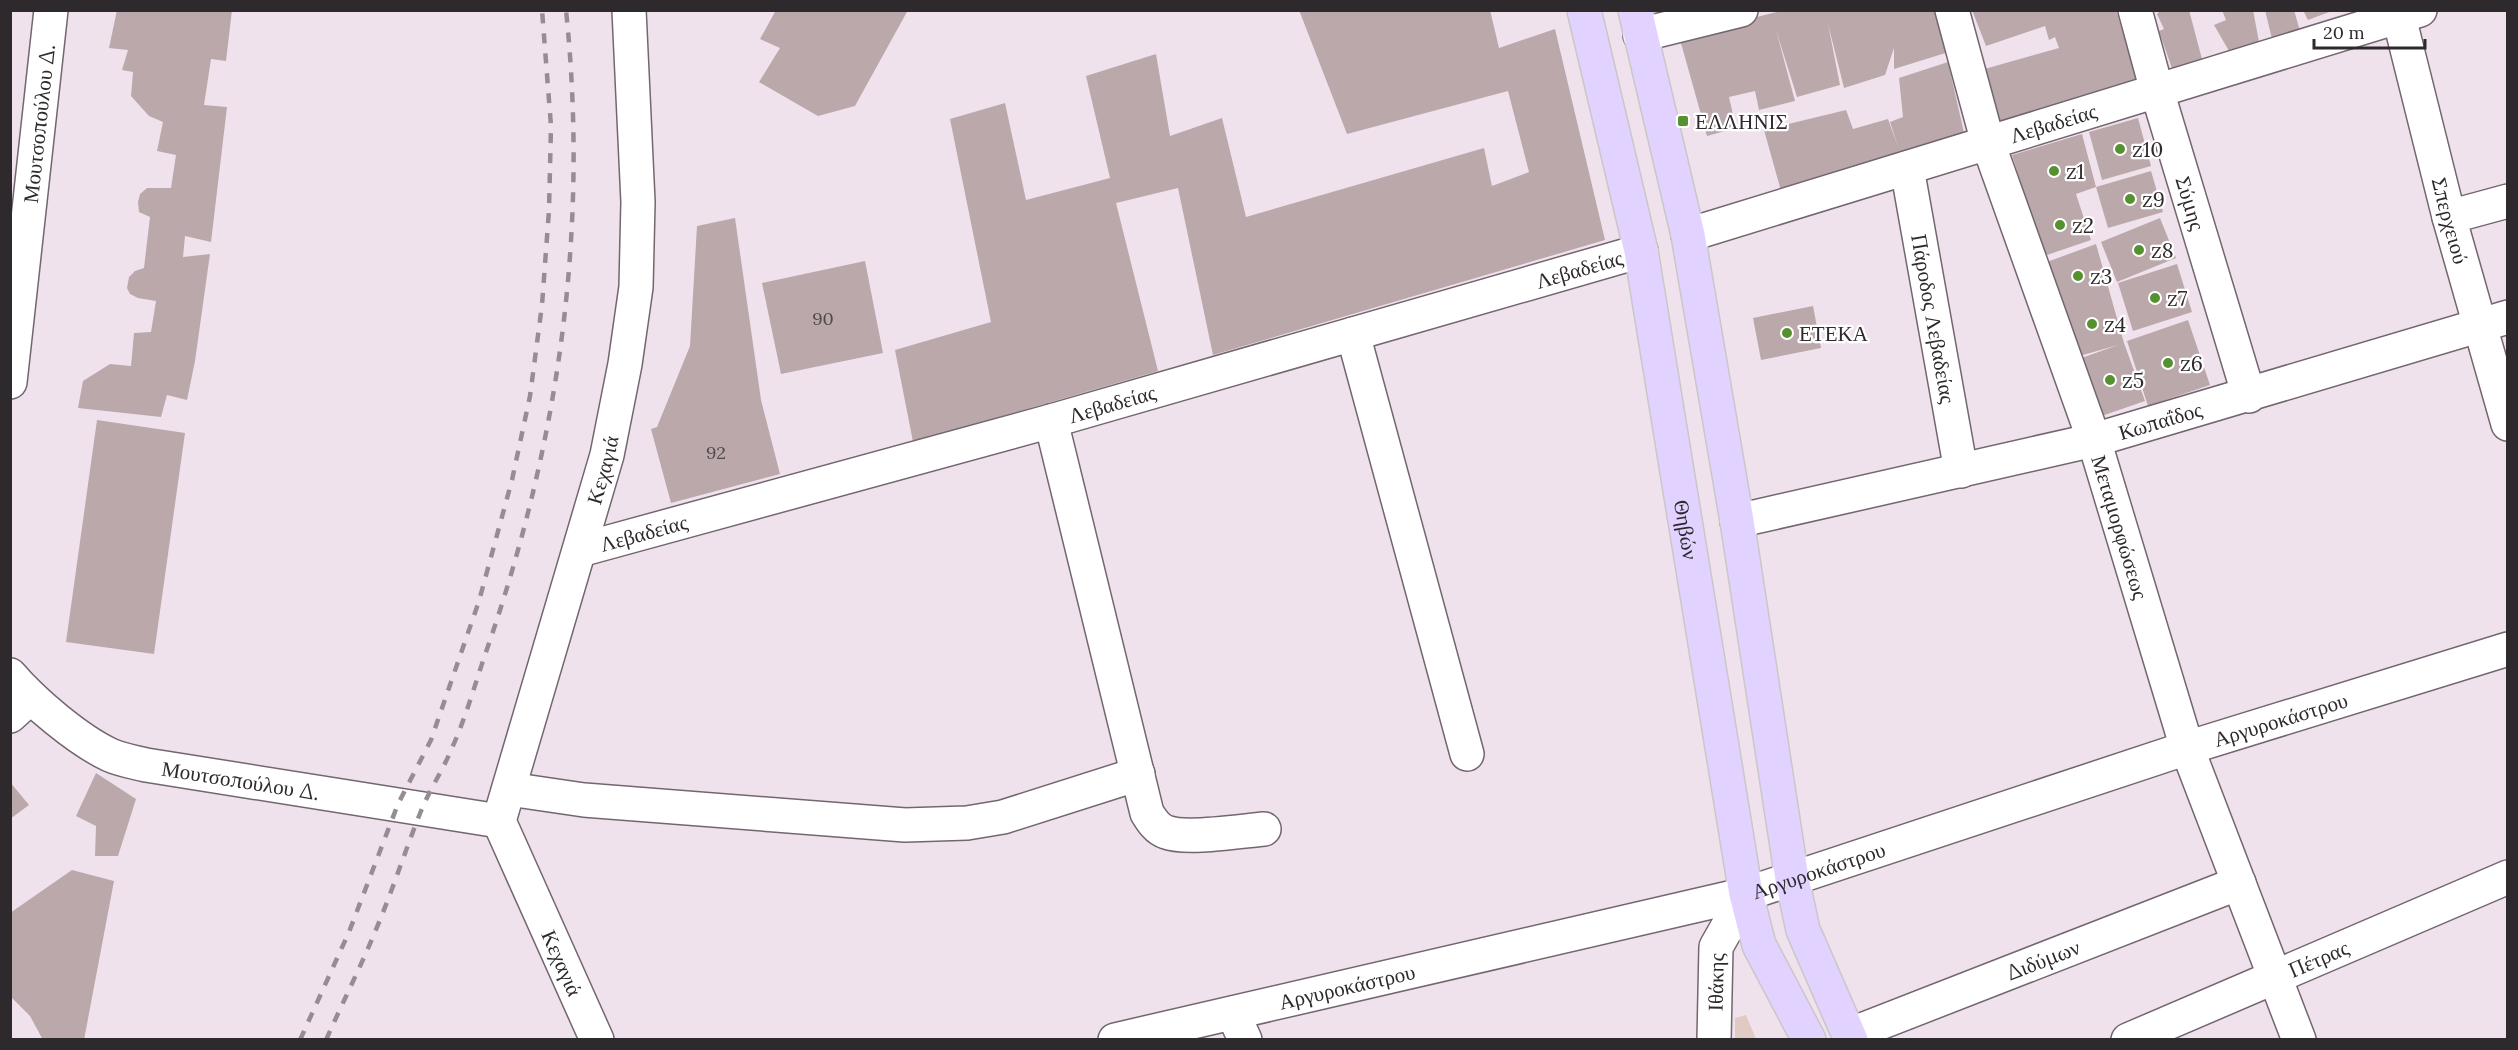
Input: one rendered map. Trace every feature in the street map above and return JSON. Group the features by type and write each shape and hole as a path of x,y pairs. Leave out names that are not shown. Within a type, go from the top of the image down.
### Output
{"main road":[{"name":"Θηβών","path":"1584,10 1641,251 1746,894 1759,945 1809,1040"},
{"path":"1637,23 1688,235 1737,521 1792,879 1803,930 1850,1037"}],"street":[{"name":"Μουτσοπούλου Δ.","path":"10,382 15,309 51,10"},
{"name":"Κεχαγιά","path":"597,1040 499,821 607,455 625,364 636,287 638,202 629,10"},
{"path":"1637,23 1742,10"},
{"name":"Μεταμορφώσεως","path":"1952,10 1988,143 2094,440 2187,748 2299,1040"},
{"name":"Σύμης","path":"2135,10 2157,91 2249,396"},
{"name":"Λεβαδείας","path":"1688,235 2410,14"},
{"name":"Σπερχειού","path":"2410,14 2449,217 2493,321 2508,424"},
{"name":"Πάροδος Λεβαδείας","path":"1907,168 1961,471"},
{"path":"2449,217 2508,201"},
{"name":"Λεβαδείας","path":"580,550 1051,421 1641,251"},
{"name":"Κωπαΐδος","path":"1737,521 2094,440 2249,396 2493,321"},
{"path":"1353,334 1467,754"},
{"path":"1051,421 1147,813 1153,823 1166,832 1181,835 1264,829"},
{"name":"Αργυροκάστρου","path":"1115,1040 1239,1026 1746,894 2187,748 2508,649"},
{"name":"Μουτσοπούλου Δ.","path":"17,696 103,751 146,765 499,821"},
{"path":"508,789 584,800 905,825 967,823 1003,817 1138,774"},
{"name":"Πέτρας","path":"2128,1040 2508,877"},
{"name":"Διδύμων","path":"1850,1037 2239,883"},
{"name":"Ιθάκης","path":"1714,1040 1716,947 1746,894"}],"shaded area":[{"path":"1746,1015 1756,1039 1735,1039 1735,1018"}],"building":[{"path":"117,10 232,10 226,61 211,59 204,105 227,107 211,242 185,236 183,257 210,254 195,361 187,400 167,395 161,417 78,408 83,381 110,364 131,366 134,333 151,332 156,301 138,298 130,294 127,288 129,277 135,271 144,268 150,217 139,212 138,202 140,194 147,188 171,188 176,155 157,151 163,122 149,116 131,96 133,72 122,70 128,50 109,48"},
{"path":"776,10 908,10 855,106 818,116 759,82 780,48 760,39"},
{"path":"1299,10 1490,10 1499,48 1555,29 1605,240 1213,355 1178,188 1116,203 1158,371 913,442 895,350 991,322 950,119 1005,103 1026,200 1110,178 1086,76 1156,54 1170,136 1222,118 1246,217 1484,148 1492,186 1529,172 1508,91 1347,134"},
{"path":"1785,10 1942,10 1952,51 1894,69 1894,48 1885,75 1844,88 1828,24 1840,85 1797,97 1776,30 1795,101 1759,110 1755,91 1729,97 1736,128 1707,136 1679,36"},
{"path":"1972,10 2116,10 2140,88 1994,127 1981,70 2059,48 2055,37 2049,40 2045,26 1986,46"},
{"path":"2161,10 2189,10 2203,63 2176,80 2159,31 2164,29 2157,14"},
{"path":"2222,10 2253,10 2259,42 2229,51 2214,25 2226,20"},
{"path":"2265,10 2294,10 2300,31 2272,39"},
{"path":"2303,10 2331,10 2332,11 2308,20"},
{"path":"1948,62 1967,146 1783,198 1764,130 1846,110 1853,129 1888,119 1898,147 1890,122 1903,117 1899,78"},
{"name":"z10","path":"2138,118 2151,166 2102,180 2089,132"},
{"name":"z1","path":"2082,134 2096,187 2076,194 2091,240 2044,256 2012,155"},
{"name":"z9","path":"2151,171 2163,212 2108,228 2096,187"},
{"path":"735,218 761,400 780,474 671,503 651,429 657,427 690,346 697,226"},
{"name":"z8","path":"2160,218 2176,258 2117,282 2101,242"},
{"path":"2096,244 2124,343 2145,401 2096,418 2076,360 2118,345 2076,357 2047,262"},
{"path":"865,261 883,353 781,374 762,283"},
{"name":"z7","path":"2177,264 2192,312 2133,331 2118,283"},
{"name":"ΕΤΕΚΑ","path":"1813,306 1821,348 1761,360 1753,318"},
{"name":"z6","path":"2188,320 2210,385 2148,406 2127,341"},
{"path":"97,420 185,433 154,654 66,642"},
{"path":"96,773 136,799 118,856 95,856 96,826 76,816"},
{"path":"10,782 29,805 10,819"},
{"path":"72,870 114,881 84,1040 43,1040 30,1016 10,996 10,913"}],"railway":[{"path":"300,1040 349,932 398,804 431,740 479,601 512,480 530,396 542,305 549,210 551,126 542,10"},
{"path":"326,1040 375,932 421,811 462,724 511,573 533,494 562,336 570,255 573,174 572,93 566,10"}],"place":[{"name":"ΕΛΛΗΝΙΣ","path":"1683,121"},
{"name":"z10","path":"2120,149"},
{"name":"z1","path":"2054,171"},
{"name":"z9","path":"2130,199"},
{"name":"z2","path":"2060,225"},
{"name":"z8","path":"2139,250"},
{"name":"z3","path":"2078,276"},
{"name":"z7","path":"2155,298"},
{"name":"z4","path":"2092,324"},
{"name":"ΕΤΕΚΑ","path":"1787,333"},
{"name":"z6","path":"2168,363"},
{"name":"z5","path":"2110,380"}]}
